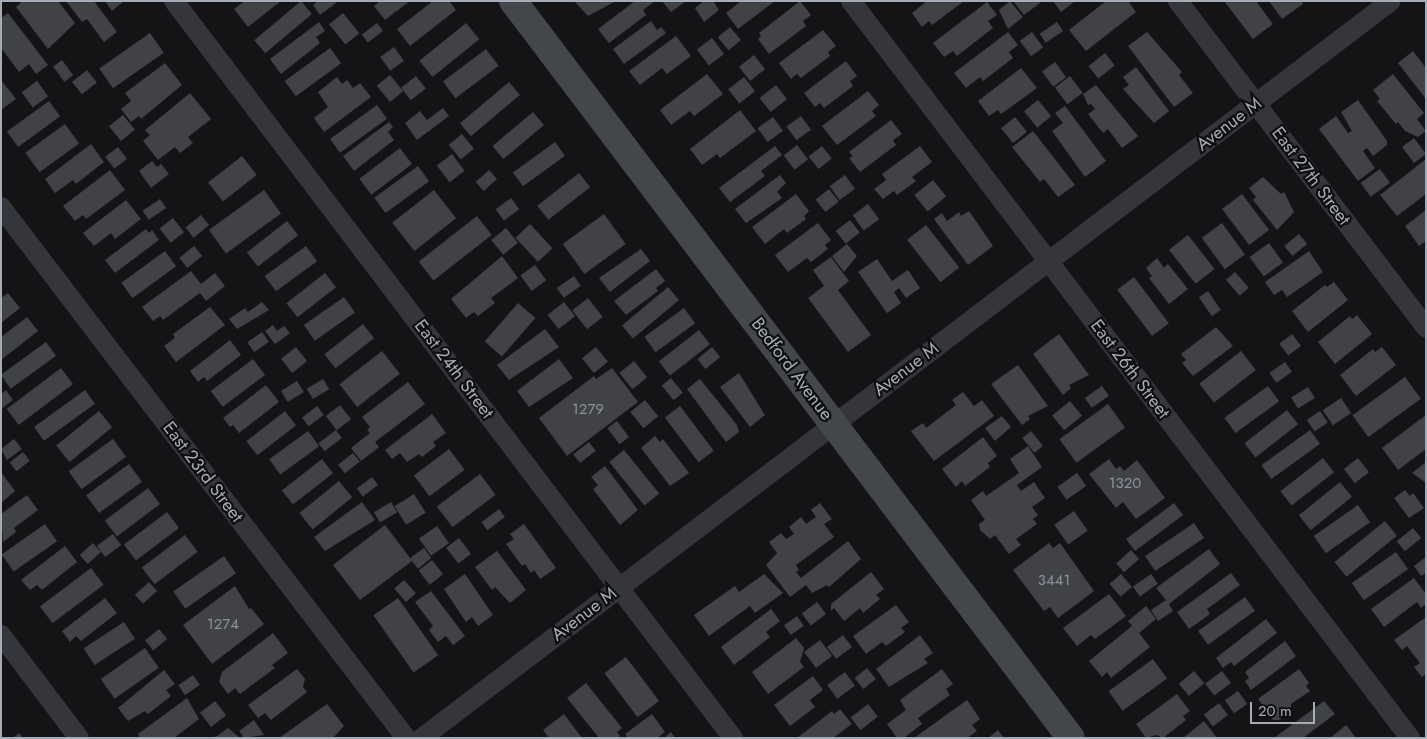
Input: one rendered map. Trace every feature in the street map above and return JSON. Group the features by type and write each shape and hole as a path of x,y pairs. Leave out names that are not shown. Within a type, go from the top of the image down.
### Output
{"main road":[{"name":"Bedford Avenue","path":"513,1 1071,738"}],"street":[{"name":"East 24th Street","path":"174,1 733,738"},
{"name":"East 26th Street","path":"850,1 1410,738"},
{"name":"East 27th Street","path":"1178,1 1426,328"},
{"name":"Avenue M","path":"422,738 1391,1"},
{"name":"East 23rd Street","path":"1,207 406,738"},
{"path":"1,636 79,738"}],"building":[{"path":"23,1 58,1 75,23 48,49 16,7"},
{"path":"66,1 94,1 117,32 104,42 87,19 82,22"},
{"path":"105,1 124,1 112,11"},
{"path":"245,1 281,1 248,27 234,9"},
{"path":"301,1 312,14 265,53 254,40"},
{"path":"318,1 335,1 336,3 320,15 313,5"},
{"path":"380,1 410,1 385,20 374,6"},
{"path":"433,1 449,1 456,10 410,46 397,29"},
{"path":"574,1 616,1 588,16"},
{"path":"635,1 655,1 643,10 646,15 609,43 598,29"},
{"path":"662,1 686,1 671,12"},
{"path":"704,1 713,1 719,10 704,22 695,8"},
{"path":"741,1 775,1 738,29 726,13"},
{"path":"800,1 811,15 803,21 806,26 769,54 758,39 761,36 759,33"},
{"path":"927,1 964,1 932,25 929,21 922,27 912,13"},
{"path":"1010,1 1023,17 1008,29 999,10"},
{"path":"1013,1 1039,1 1040,3 1024,15"},
{"path":"1053,1 1075,1 1061,12"},
{"path":"1106,1 1128,1 1136,12 1086,51 1069,30"},
{"path":"1224,1 1256,1 1273,24 1253,39"},
{"path":"1269,1 1301,1 1303,4 1282,19"},
{"path":"987,2 997,15 988,21 993,28 957,56 953,51 944,57 933,43"},
{"path":"8,13 48,65 36,74 29,64 19,72 1,48 1,18"},
{"path":"343,13 359,33 345,45 329,24"},
{"path":"651,21 657,30 661,27 666,33 624,64 613,49"},
{"path":"319,22 325,31 316,37 320,43 281,74 270,59"},
{"path":"1057,22 1063,31 1046,43 1040,34"},
{"path":"377,23 383,31 368,42 362,34"},
{"path":"466,23 479,39 433,77 419,61"},
{"path":"730,27 741,40 729,50 718,37"},
{"path":"823,30 836,46 828,52 830,56 801,78 797,74 791,79 779,63"},
{"path":"1008,32 1018,45 1009,52 1013,58 983,81 980,77 966,88 954,73"},
{"path":"1032,32 1043,47 1031,56 1020,41"},
{"path":"1147,32 1182,72 1179,75 1193,93 1174,107 1128,46"},
{"path":"150,33 164,53 113,88 99,69"},
{"path":"676,36 691,56 667,74 662,68 640,85 629,71"},
{"path":"712,38 724,54 709,65 697,49"},
{"path":"394,47 404,61 390,71 380,57"},
{"path":"330,48 341,63 296,96 285,81"},
{"path":"486,49 499,66 456,98 443,81"},
{"path":"1413,51 1426,68 1426,99 1398,63"},
{"path":"1105,53 1115,66 1098,79 1088,66"},
{"path":"754,55 765,69 750,81 739,67"},
{"path":"62,60 73,75 64,82 53,66"},
{"path":"846,61 857,76 850,81 853,86 824,108 820,103 815,107 804,93"},
{"path":"1055,62 1066,77 1053,87 1042,71"},
{"path":"165,63 182,85 141,119 139,116 131,122 121,109 131,101 125,93"},
{"path":"1136,67 1169,111 1154,123 1123,89 1129,85 1123,77"},
{"path":"1021,68 1037,88 1001,114 998,110 989,116 978,101"},
{"path":"87,70 97,83 82,94 72,82"},
{"path":"707,74 723,94 694,116 690,111 671,125 660,110"},
{"path":"1393,74 1424,113 1417,119 1426,131 1418,137 1405,131 1398,122 1396,124 1377,101 1380,99 1373,90"},
{"path":"390,75 403,91 390,102 377,86"},
{"path":"416,76 426,89 411,100 401,88"},
{"path":"1070,76 1083,93 1067,104 1055,87"},
{"path":"337,77 342,84 347,80 353,88 360,83 371,97 324,132 314,118 328,107 318,92"},
{"path":"744,77 755,91 739,103 728,89"},
{"path":"1,80 16,99 1,110"},
{"path":"37,81 48,96 33,108 22,92"},
{"path":"509,82 520,95 471,136 460,123"},
{"path":"776,85 787,99 771,112 759,98"},
{"path":"1096,85 1138,136 1122,148 1108,129 1103,133 1088,114 1095,109 1091,104 1088,105 1083,94"},
{"path":"868,91 879,105 872,111 876,116 837,145 822,126"},
{"path":"190,93 211,119 188,137 193,143 180,153 175,147 158,160 143,141 150,135 145,130"},
{"path":"1038,100 1051,116 1037,128 1024,111"},
{"path":"1358,100 1387,141 1387,145 1373,156 1367,148 1363,151 1375,168 1358,181 1319,129 1336,116 1348,133 1352,131 1341,112"},
{"path":"49,101 60,116 18,147 7,132"},
{"path":"377,105 387,119 340,153 330,139"},
{"path":"1065,106 1106,161 1085,177 1052,131 1063,123 1055,113"},
{"path":"443,108 449,116 417,140 405,123 420,111 427,120"},
{"path":"740,110 756,131 720,158 717,154 702,165 690,149"},
{"path":"533,112 544,125 503,159 492,146"},
{"path":"123,115 135,130 121,141 109,126"},
{"path":"801,116 811,130 796,140 786,127"},
{"path":"773,117 783,131 768,142 758,128"},
{"path":"1015,117 1027,132 1013,143 1001,128"},
{"path":"891,120 902,134 893,140 896,145 860,172 849,158 853,156 849,152"},
{"path":"389,122 393,127 388,132 394,140 354,171 343,156"},
{"path":"65,124 79,143 39,172 25,153"},
{"path":"1033,131 1075,185 1058,197 1044,179 1040,182 1012,147"},
{"path":"462,134 474,149 461,159 449,145"},
{"path":"1414,138 1426,154 1414,163 1402,147"},
{"path":"555,142 565,156 523,186 513,173"},
{"path":"91,144 104,162 76,184 73,180 55,193 45,179"},
{"path":"797,145 808,159 795,170 784,155"},
{"path":"775,146 782,155 761,171 765,176 730,202 719,188"},
{"path":"822,146 832,159 818,169 809,156"},
{"path":"920,146 932,162 912,177 916,181 897,195 894,191 883,199 874,189 886,180 882,174"},
{"path":"118,147 127,159 114,169 105,157"},
{"path":"400,148 412,164 371,195 359,179"},
{"path":"452,154 465,171 449,182 437,165"},
{"path":"242,156 257,175 223,201 208,182"},
{"path":"1426,159 1426,194 1397,216 1380,195"},
{"path":"152,161 157,167 161,164 169,174 151,188 139,171"},
{"path":"418,166 429,181 385,213 374,198"},
{"path":"1380,169 1390,183 1371,197 1361,183"},
{"path":"110,170 125,190 86,219 83,215 75,221 63,206"},
{"path":"489,170 497,179 484,191 476,182"},
{"path":"579,173 590,187 548,220 537,206"},
{"path":"780,175 786,183 777,192 782,198 746,223 735,209"},
{"path":"845,175 855,189 840,200 830,186"},
{"path":"1263,177 1281,194 1284,192 1294,212 1277,230 1253,200 1256,197 1249,188"},
{"path":"933,180 946,196 928,211 914,195"},
{"path":"829,189 839,202 825,212 816,199"},
{"path":"264,190 281,213 226,253 209,230"},
{"path":"434,190 456,218 414,251 392,223"},
{"path":"796,194 809,211 804,216 806,219 787,233 784,229 765,244 752,227"},
{"path":"1242,194 1269,230 1249,245 1222,209"},
{"path":"511,198 519,209 504,220 496,209"},
{"path":"160,199 166,208 149,220 143,211"},
{"path":"126,200 141,219 115,239 111,233 94,246 83,233"},
{"path":"868,204 879,219 864,231 853,215"},
{"path":"1426,210 1426,241 1419,246 1405,226"},
{"path":"969,211 993,246 968,265 934,219 942,213 947,221 959,212 961,216"},
{"path":"604,214 626,244 584,274 563,244"},
{"path":"201,215 209,225 194,238 185,228"},
{"path":"477,216 492,235 433,280 419,262"},
{"path":"173,218 184,232 171,243 160,228"},
{"path":"850,220 860,233 846,244 836,231"},
{"path":"287,221 298,235 258,267 247,252"},
{"path":"818,223 831,240 825,245 828,249 811,262 807,258 788,272 775,255"},
{"path":"1222,223 1245,255 1225,269 1202,238"},
{"path":"530,224 553,248 538,262 515,238"},
{"path":"926,225 959,268 940,282 907,240"},
{"path":"506,228 518,243 503,255 491,240"},
{"path":"146,229 149,233 152,230 159,240 115,273 105,260"},
{"path":"1299,234 1307,244 1292,256 1284,246"},
{"path":"1188,235 1214,269 1196,284 1169,250"},
{"path":"1269,243 1283,262 1264,277 1250,257"},
{"path":"847,244 857,256 844,272 832,256"},
{"path":"194,246 202,256 187,268 179,258"},
{"path":"306,246 317,261 276,291 265,276"},
{"path":"641,249 650,261 610,292 599,278"},
{"path":"165,251 176,266 132,298 121,283"},
{"path":"1309,251 1323,272 1287,297 1282,290 1274,295 1265,282"},
{"path":"502,256 518,278 491,298 495,303 478,316 474,312 466,318 451,299"},
{"path":"831,257 849,281 838,290 871,335 848,352 808,298 824,286 813,270"},
{"path":"1157,258 1164,268 1168,264 1188,289 1169,304 1149,278 1152,276 1146,268"},
{"path":"877,259 892,281 908,270 920,288 906,298 899,288 894,292 901,303 887,313 858,272"},
{"path":"535,265 546,280 532,291 520,276"},
{"path":"656,269 665,281 656,288 658,291 626,315 614,301"},
{"path":"191,271 201,284 215,273 225,286 206,301 200,293 163,320 160,316 153,321 142,307"},
{"path":"1235,272 1249,288 1240,296 1226,280"},
{"path":"325,273 336,287 297,317 286,303"},
{"path":"574,276 581,286 564,298 557,288"},
{"path":"1134,277 1169,323 1152,336 1117,290"},
{"path":"1334,282 1348,300 1308,332 1292,311 1325,285 1327,287"},
{"path":"668,287 679,300 633,339 622,326"},
{"path":"1208,291 1221,310 1212,316 1199,297"},
{"path":"8,293 20,308 1,323 1,298"},
{"path":"344,297 355,313 315,341 304,325"},
{"path":"588,298 603,317 587,329 572,310"},
{"path":"262,302 269,310 237,329 229,319 245,308 248,312"},
{"path":"564,302 575,316 559,329 547,315"},
{"path":"518,303 535,318 502,357 485,341"},
{"path":"210,307 225,325 176,362 164,346 175,338 173,334"},
{"path":"684,308 695,323 656,352 644,337"},
{"path":"1357,315 1372,334 1335,364 1318,342 1350,316 1352,319"},
{"path":"27,317 38,331 1,360 1,337"},
{"path":"363,324 374,338 335,368 324,354"},
{"path":"273,325 277,331 284,326 290,333 275,344 265,331"},
{"path":"1216,327 1233,346 1193,376 1182,363 1186,360 1181,354"},
{"path":"545,329 559,347 509,380 497,365"},
{"path":"699,330 710,344 670,376 659,361"},
{"path":"262,332 269,342 254,352 247,342"},
{"path":"1059,334 1089,375 1069,385 1071,388 1063,395 1033,354"},
{"path":"1292,334 1301,346 1288,356 1279,344"},
{"path":"230,340 241,355 207,381 204,377 198,382 190,371"},
{"path":"46,342 56,356 11,389 1,375"},
{"path":"296,347 307,361 292,373 281,359"},
{"path":"596,347 608,362 594,373 582,358"},
{"path":"712,347 720,357 705,369 697,359"},
{"path":"1382,347 1396,365 1356,396 1340,375 1373,349 1375,352"},
{"path":"382,351 400,374 357,407 339,384"},
{"path":"1241,351 1256,370 1214,403 1199,384"},
{"path":"253,359 265,375 223,407 211,391"},
{"path":"559,359 573,378 529,407 517,391"},
{"path":"634,361 647,377 632,389 619,373"},
{"path":"1285,362 1292,372 1276,383 1269,373"},
{"path":"1018,365 1048,406 1028,416 1030,419 1022,425 991,384"},
{"path":"61,368 73,384 19,425 7,409"},
{"path":"612,368 638,402 567,456 539,418 594,376 596,379"},
{"path":"739,373 765,415 750,427 720,387"},
{"path":"1405,377 1421,399 1368,437 1352,415"},
{"path":"671,378 683,393 674,400 662,386"},
{"path":"323,379 329,389 313,399 307,389"},
{"path":"700,379 737,425 739,432 726,442 687,389"},
{"path":"297,381 304,392 288,402 281,391"},
{"path":"408,382 425,404 375,442 379,447 361,461 351,448 370,433 367,430 370,427 362,417"},
{"path":"266,385 279,402 239,433 233,425 230,427 223,418"},
{"path":"1102,386 1109,396 1092,408 1085,398"},
{"path":"1268,386 1279,401 1235,433 1224,418"},
{"path":"1308,387 1315,398 1298,409 1291,398"},
{"path":"6,390 13,400 1,409 1,394"},
{"path":"85,390 95,404 44,441 34,427"},
{"path":"963,392 974,406 982,400 994,416 934,461 911,431 923,423 926,428 956,405 952,400"},
{"path":"1341,398 1351,413 1333,425 1323,410"},
{"path":"645,400 658,416 643,428 630,412"},
{"path":"1070,401 1082,416 1064,430 1052,415"},
{"path":"1108,404 1125,427 1077,463 1059,439"},
{"path":"340,405 351,419 337,430 326,416"},
{"path":"317,406 324,415 309,426 302,418"},
{"path":"680,406 714,451 699,462 665,417"},
{"path":"1287,410 1298,424 1256,457 1244,443"},
{"path":"99,411 112,427 69,462 56,446"},
{"path":"285,411 296,425 257,455 246,441"},
{"path":"1320,411 1328,423 1315,432 1307,420"},
{"path":"432,414 446,433 433,442 436,446 422,457 419,454 407,462 400,453 392,459 385,450"},
{"path":"1426,415 1426,449 1398,470 1382,448"},
{"path":"1002,416 1011,427 995,441 985,428"},
{"path":"617,421 629,437 619,444 607,428"},
{"path":"336,430 342,438 324,451 318,443"},
{"path":"1310,430 1320,444 1271,479 1261,465"},
{"path":"308,431 319,446 280,475 269,459"},
{"path":"1031,431 1043,446 1034,453 1022,438"},
{"path":"655,436 660,442 663,439 689,473 670,486 641,448"},
{"path":"983,437 997,456 988,463 990,467 965,486 962,481 956,487 942,469"},
{"path":"14,439 22,449 7,460 1,449"},
{"path":"113,439 126,457 81,489 69,471"},
{"path":"589,442 596,451 580,463 573,454"},
{"path":"1028,446 1042,467 1017,485 1021,491 1034,482 1045,498 1032,507 1038,515 1033,519 1037,524 1016,539 1021,545 1009,554 995,535 990,539 980,530 979,524 985,520 971,500 983,491 986,496 1019,473 1010,459"},
{"path":"449,449 465,470 430,496 414,475"},
{"path":"624,450 659,494 644,505 609,462"},
{"path":"23,452 30,461 16,471 10,462"},
{"path":"353,453 360,462 345,473 338,465"},
{"path":"1323,458 1334,472 1292,505 1280,491"},
{"path":"1358,458 1369,472 1355,483 1344,469"},
{"path":"322,459 333,473 293,505 282,490"},
{"path":"1109,459 1116,469 1120,466 1124,471 1137,460 1165,498 1136,519 1123,502 1116,508 1089,474"},
{"path":"1426,462 1426,483 1412,473"},
{"path":"129,464 142,482 99,513 86,495"},
{"path":"605,466 638,510 620,525 593,489 598,485 591,477"},
{"path":"1,472 15,491 1,503"},
{"path":"1077,473 1086,486 1067,500 1057,487"},
{"path":"480,474 496,495 453,527 437,506"},
{"path":"372,477 378,485 363,496 357,488"},
{"path":"339,481 352,497 313,529 299,513"},
{"path":"1340,482 1352,497 1311,530 1299,515"},
{"path":"148,488 160,504 117,536 105,520"},
{"path":"1405,490 1410,496 1413,493 1424,508 1409,518 1394,498"},
{"path":"414,494 426,513 406,525 394,506"},
{"path":"27,495 38,510 14,528 16,532 3,542 1,514"},
{"path":"362,502 375,520 325,551 314,537"},
{"path":"391,502 397,512 380,523 374,512"},
{"path":"820,503 832,519 824,524 834,537 796,565 799,570 796,572 801,578 848,541 861,559 829,587 827,585 812,593 806,585 790,597 766,565 777,553 769,542 781,533 786,539 794,534 789,527 801,517 806,524 816,517 811,510"},
{"path":"1174,503 1183,515 1135,551 1126,539"},
{"path":"1358,505 1370,522 1326,553 1314,536"},
{"path":"499,509 505,517 487,530 481,522"},
{"path":"1074,511 1088,531 1068,544 1054,525"},
{"path":"167,512 179,528 136,560 124,544"},
{"path":"1385,521 1397,536 1346,577 1334,562"},
{"path":"1194,523 1204,538 1155,571 1145,556"},
{"path":"45,524 57,541 14,572 2,554"},
{"path":"524,524 556,568 540,579 534,570 531,573 525,564 522,566 506,544 514,539 510,534"},
{"path":"385,525 410,558 424,548 431,558 418,569 412,561 360,600 333,565"},
{"path":"437,526 449,543 431,556 419,539"},
{"path":"1413,528 1421,538 1405,551 1397,541"},
{"path":"113,534 121,545 105,557 97,546"},
{"path":"185,535 198,552 155,584 142,567"},
{"path":"459,538 471,554 458,564 446,548"},
{"path":"93,543 101,552 88,564 80,555"},
{"path":"1049,543 1053,548 1060,543 1094,591 1058,618 1050,607 1044,611 1013,570"},
{"path":"65,546 77,562 42,590 37,585 30,590 21,580"},
{"path":"1209,549 1220,564 1169,604 1173,611 1158,621 1151,610 1166,600 1156,588"},
{"path":"1131,550 1139,559 1124,572 1116,563"},
{"path":"497,551 526,590 510,603 495,587 492,590 475,567"},
{"path":"1396,552 1408,569 1364,600 1352,583"},
{"path":"224,556 236,573 185,609 173,592"},
{"path":"1426,557 1426,573 1421,576 1414,566"},
{"path":"432,560 443,574 430,585 419,570"},
{"path":"91,568 104,585 53,623 40,607"},
{"path":"871,572 884,589 876,595 880,599 863,613 860,608 844,621 834,608 831,611 831,604"},
{"path":"1231,573 1240,585 1207,609 1210,614 1189,629 1177,612"},
{"path":"465,574 493,615 478,626 472,617 466,622 444,589"},
{"path":"764,574 783,593 755,613 750,606 709,636 694,615 735,586 739,592"},
{"path":"1121,574 1132,587 1120,597 1110,584"},
{"path":"1151,574 1158,584 1140,596 1133,587"},
{"path":"1414,578 1426,594 1426,604 1421,608 1417,602 1384,627 1371,609"},
{"path":"404,580 416,594 406,602 394,589"},
{"path":"149,582 157,591 143,604 135,595"},
{"path":"235,586 249,609 251,608 264,624 212,664 183,625"},
{"path":"431,591 465,636 453,645 446,636 438,642 429,630 433,626 415,602"},
{"path":"1109,594 1126,616 1095,639 1091,635 1077,646 1063,628"},
{"path":"1245,597 1255,611 1208,645 1198,631"},
{"path":"105,598 117,613 81,641 76,636 70,642 62,631"},
{"path":"398,598 438,655 414,673 373,615"},
{"path":"817,602 826,614 811,625 802,613"},
{"path":"896,605 909,622 901,628 905,632 886,646 882,642 866,654 853,636"},
{"path":"1146,606 1156,619 1139,633 1150,647 1111,678 1107,672 1102,677 1089,661 1132,626 1128,621"},
{"path":"771,609 780,621 766,632 770,637 734,665 721,647"},
{"path":"797,616 804,626 791,635 784,625"},
{"path":"1426,617 1426,674 1422,677 1414,667 1420,663 1407,646 1402,650 1394,640"},
{"path":"1266,619 1277,633 1234,666 1231,662 1223,668 1216,658"},
{"path":"124,622 135,639 95,665 84,648"},
{"path":"159,629 167,639 153,650 145,640"},
{"path":"273,633 288,653 272,665 275,668 240,694 235,688 228,694 219,682 222,672"},
{"path":"843,635 852,647 836,659 827,647"},
{"path":"920,635 933,653 924,659 928,663 889,687 876,669"},
{"path":"796,638 804,648 800,662 804,667 768,694 752,672"},
{"path":"820,640 832,656 816,668 804,652"},
{"path":"1285,641 1296,656 1251,690 1245,681 1249,678 1245,672"},
{"path":"145,648 159,668 115,699 101,679"},
{"path":"626,657 659,701 638,717 604,673"},
{"path":"1153,659 1167,678 1123,711 1109,691"},
{"path":"867,668 876,679 863,689 855,678"},
{"path":"297,669 305,679 303,687 307,692 271,720 265,713 258,718 248,705"},
{"path":"942,669 953,684 946,689 950,695 918,718 922,724 904,738 897,738 887,724 906,710 900,700"},
{"path":"1299,669 1309,683 1306,686 1310,691 1291,704 1291,711 1279,720 1273,720 1258,699"},
{"path":"164,670 175,684 166,690 171,696 148,714 145,711 128,721 118,708"},
{"path":"1194,671 1204,683 1189,696 1179,684"},
{"path":"1222,671 1231,683 1214,696 1205,684"},
{"path":"845,672 855,686 837,699 827,685"},
{"path":"193,675 200,685 185,695 178,685"},
{"path":"813,676 823,690 810,700 815,707 790,726 774,705"},
{"path":"586,683 622,728 617,732 620,736 617,738 599,738 567,698"},
{"path":"1238,691 1247,704 1234,713 1225,700"},
{"path":"1177,694 1190,711 1183,716 1186,720 1163,738 1157,735 1146,738 1136,724"},
{"path":"187,698 199,719 174,738 140,738 138,734"},
{"path":"967,700 980,719 972,725 977,731 967,738 914,738"},
{"path":"215,701 226,715 211,727 200,713"},
{"path":"1324,701 1335,714 1303,738 1274,738"},
{"path":"1219,703 1228,715 1213,726 1204,714"},
{"path":"327,704 344,726 333,738 279,738"},
{"path":"868,704 878,717 861,730 851,718"},
{"path":"840,709 852,724 833,738 797,738 832,711 834,714"},
{"path":"564,714 582,738 549,738 543,730"},
{"path":"652,714 665,732 657,738 628,738 625,734"},
{"path":"254,720 264,735 244,738 239,731"},
{"path":"1204,721 1217,738 1183,738"},
{"path":"1346,725 1356,738 1330,738"},
{"path":"228,728 240,738 210,738 217,736"},
{"path":"998,730 1004,738 988,738"},
{"path":"671,732 675,738 664,738"},
{"path":"19,733 23,738 13,738"}]}
